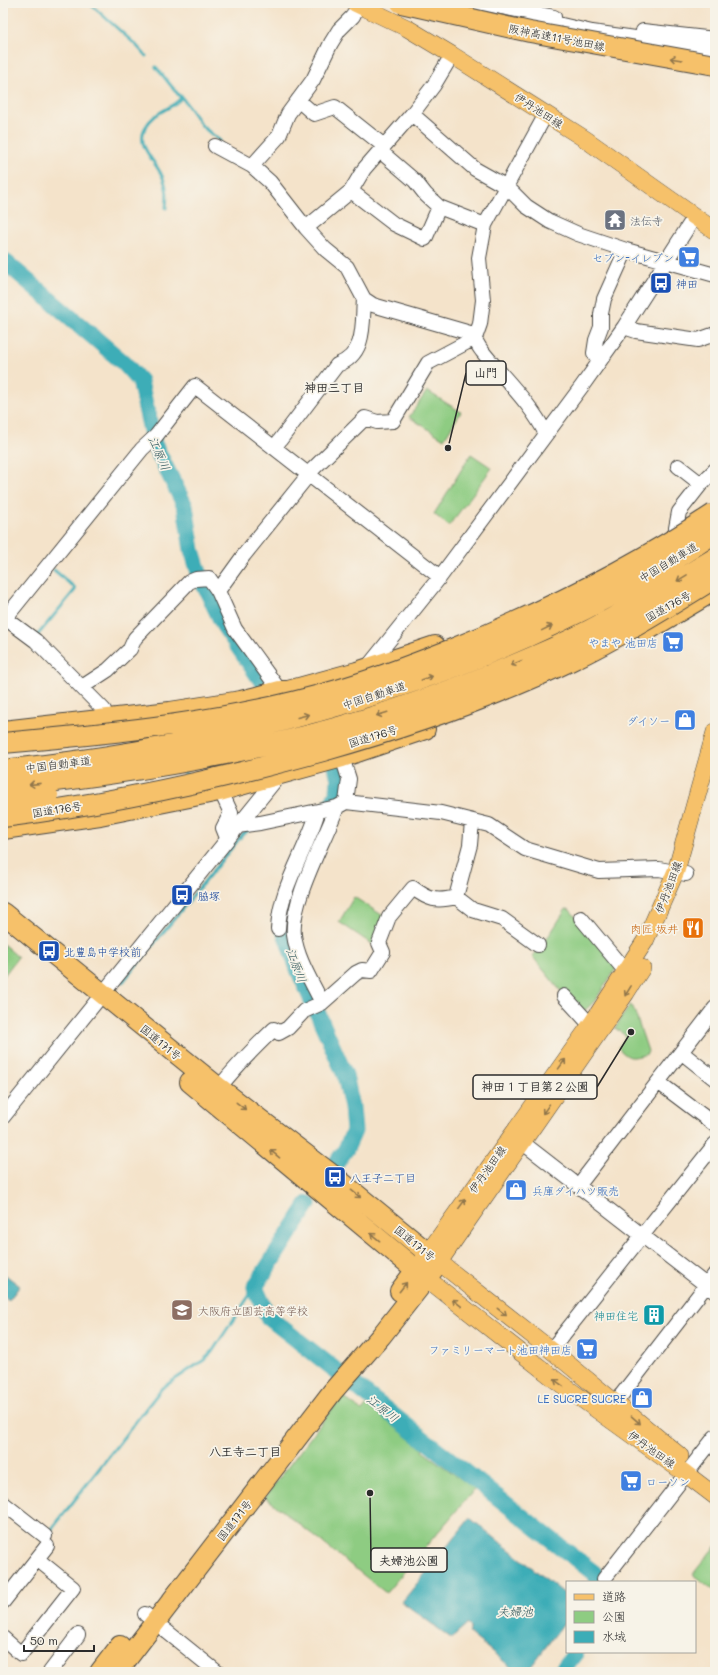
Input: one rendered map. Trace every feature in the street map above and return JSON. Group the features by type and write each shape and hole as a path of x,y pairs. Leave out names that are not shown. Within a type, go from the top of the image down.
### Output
{"highway":[{"name":"阪神高速11号池田線","path":"401,3 507,27 630,51 715,65"},
{"name":"阪神高速11号池田線","path":"457,3 534,20 715,50"},
{"path":"3,731 112,720 203,708 241,701 280,690 288,691 416,653 532,605 588,578 676,528 715,502"},
{"path":"3,743 200,720 337,690 416,663 536,612 592,586 642,559 715,513"},
{"name":"中国自動車道","path":"3,787 123,772 206,758 284,731 490,653 595,604 655,571 715,533"},
{"name":"中国自動車道","path":"3,770 62,764 202,740 284,731 390,711 512,665 554,647 610,619 715,558"},
{"name":"国道176号","path":"3,817 58,810 146,794 230,776 373,737 442,714 507,689 570,661 634,626 715,578"},
{"path":"3,829 100,814 220,791 342,757 462,717 513,697 631,640 715,590"},
{"path":"3,757 284,731"},
{"path":"3,802 64,793 124,781 284,731"},
{"name":"国道171号","path":"3,913 99,998 421,1274"},
{"name":"国道171号","path":"3,929 99,998 219,1088 335,1177 434,1258 421,1274 381,1336 333,1390 150,1619 100,1672"},
{"name":"国道171号","path":"117,1672 150,1619"}],"main road":[{"name":"伊丹池田線","path":"356,4 407,28 546,114 715,231"},
{"name":"伊丹池田線","path":"434,1258 446,1227 592,1023 627,971 681,873 715,732"},
{"name":"伊丹池田線","path":"434,1258 523,1143 626,993 655,947 715,774"},
{"name":"伊丹池田線","path":"434,1258 616,1402 715,1496"},
{"name":"伊丹池田線","path":"421,1274 557,1381 605,1416 689,1470 715,1483"}],"street":[{"path":"427,3 437,10 451,15 500,27 553,23 592,32 715,50"},
{"path":"479,3 546,16 646,31 715,39"},
{"path":"252,166 279,136 288,114 313,80 330,43 353,16 356,4"},
{"path":"306,228 351,191 364,169 412,114 434,85 452,55"},
{"path":"298,100 314,114 335,107 382,148 439,207 485,225"},
{"path":"412,114 475,169 507,187 526,206 549,221 578,234 626,250 715,275"},
{"path":"218,591 244,555 309,476 365,418 377,422 393,421 428,364 475,338 480,324 483,300 479,258 485,225 546,114"},
{"path":"215,146 252,166 270,182 306,228 325,249 347,267 364,299 373,305 470,333 475,338 480,349 516,389 539,421 546,434"},
{"path":"351,191 394,224 425,239 439,207"},
{"path":"3,1116 227,838 282,773 440,578 624,327 668,261 695,216"},
{"path":"600,361 594,353 596,340 601,327 601,314 604,299 626,250"},
{"path":"274,448 337,365 348,360 363,332 364,299"},
{"path":"624,327 636,331 698,340 714,333"},
{"path":"104,710 36,641 4,619 195,386 440,578"},
{"path":"678,466 700,484"},
{"path":"676,528 679,512 700,484 715,470"},
{"path":"82,687 98,678 130,649 135,638 189,582 201,579 211,580 218,591 235,629 280,690"},
{"path":"133,735 203,777"},
{"path":"278,929 282,897 349,779 342,757"},
{"path":"224,798 231,813 223,828 227,838"},
{"path":"322,1003 298,952 294,934 294,919 301,894 332,807"},
{"path":"237,826 332,807 440,813 488,825 525,849 599,871 659,869 681,873"},
{"path":"456,897 470,845 472,820"},
{"path":"219,1088 244,1057 251,1053 274,1029 279,1033 288,1028 304,1011 322,1003 356,973 362,970 371,971 383,952 379,943 389,917 413,888 427,898 443,900 456,897"},
{"path":"456,897 473,910 502,919 538,946"},
{"path":"581,918 621,966 627,971"},
{"path":"564,996 585,1019 592,1023"},
{"path":"578,1186 715,1008"},
{"path":"681,1052 715,1080"},
{"path":"658,1082 715,1125"},
{"path":"523,1143 641,1236 712,1284 605,1416"},
{"path":"551,1350 715,1144"},
{"path":"405,1234 412,1237 426,1238 435,1235 446,1227"},
{"path":"604,1579 715,1437"},
{"path":"3,1503 46,1541 37,1559 3,1602"},
{"path":"3,1638 21,1654 73,1588 37,1559"},
{"path":"150,1619 210,1670"},
{"path":"50,1672 78,1635"}],"green space":[{"path":"427,391 461,412 444,439 409,417"},
{"path":"471,454 492,468 449,526 434,514"},
{"path":"354,897 385,917 373,945 339,922"},
{"path":"566,909 570,910 617,967 594,1002 584,1011 563,994 532,956 550,934"},
{"path":"3,944 18,957 3,977"},
{"path":"630,1005 633,1007 648,1051 647,1054 634,1057 625,1055 618,1048 626,1036 615,1028"},
{"path":"342,1396 362,1411 367,1405 423,1449 422,1451 475,1489 386,1593 265,1497"},
{"path":"715,1546 715,1591 693,1574"}],"water":[{"path":"3,1273 20,1286 9,1300 3,1296"},
{"name":"夫婦池","path":"470,1518 565,1594 566,1620 527,1672 517,1672 469,1633 471,1627 467,1624 451,1638 402,1602"}],"waterway":[{"path":"89,3 136,45 146,56"},
{"path":"156,67 181,98 173,105 153,117 145,128 143,135 145,148 165,182 167,193 166,208"},
{"path":"181,96 202,126 220,141"},
{"name":"江原川","path":"3,260 124,363 140,381 154,444 185,506 192,550 200,576 224,626 265,686"},
{"path":"36,637 75,590 75,588 54,570"},
{"name":"江原川","path":"336,767 339,779 338,792 324,820 288,903 284,930 298,969 345,1075 352,1107 354,1131 346,1149 337,1162"},
{"path":"180,770 191,777"},
{"path":"122,983 243,834 248,831"},
{"name":"江原川","path":"308,1204 255,1287 268,1317 594,1573 599,1581"},
{"path":"48,1534 162,1388 204,1360 212,1352 255,1287"},
{"name":"江原川","path":"561,1672 575,1653"}],"place":[{"name":"法伝寺","path":"615,220"},
{"name":"セブン-イレブン","path":"689,257"},
{"name":"神田","path":"661,283"},
{"name":"山門","path":"448,448"},
{"name":"やまや 池田店","path":"673,642"},
{"name":"ダイソー","path":"685,720"},
{"name":"脇塚","path":"182,895"},
{"name":"肉匠 坂井","path":"693,928"},
{"name":"北豊島中学校前","path":"49,951"},
{"name":"神田１丁目第２公園","path":"631,1032"},
{"name":"八王子二丁目","path":"335,1177"},
{"name":"兵庫ダイハツ販売","path":"516,1190"},
{"name":"大阪府立園芸高等学校","path":"182,1310"},
{"name":"神田住宅","path":"654,1315"},
{"name":"ファミリーマート池田神田店","path":"587,1349"},
{"name":"LE SUCRE SUCRE","path":"642,1398"},
{"name":"ローソン","path":"631,1481"},
{"name":"夫婦池公園","path":"370,1493"}],"district":[{"name":"神田三丁目","path":"334,387"},
{"name":"八王寺二丁目","path":"245,1451"}]}
